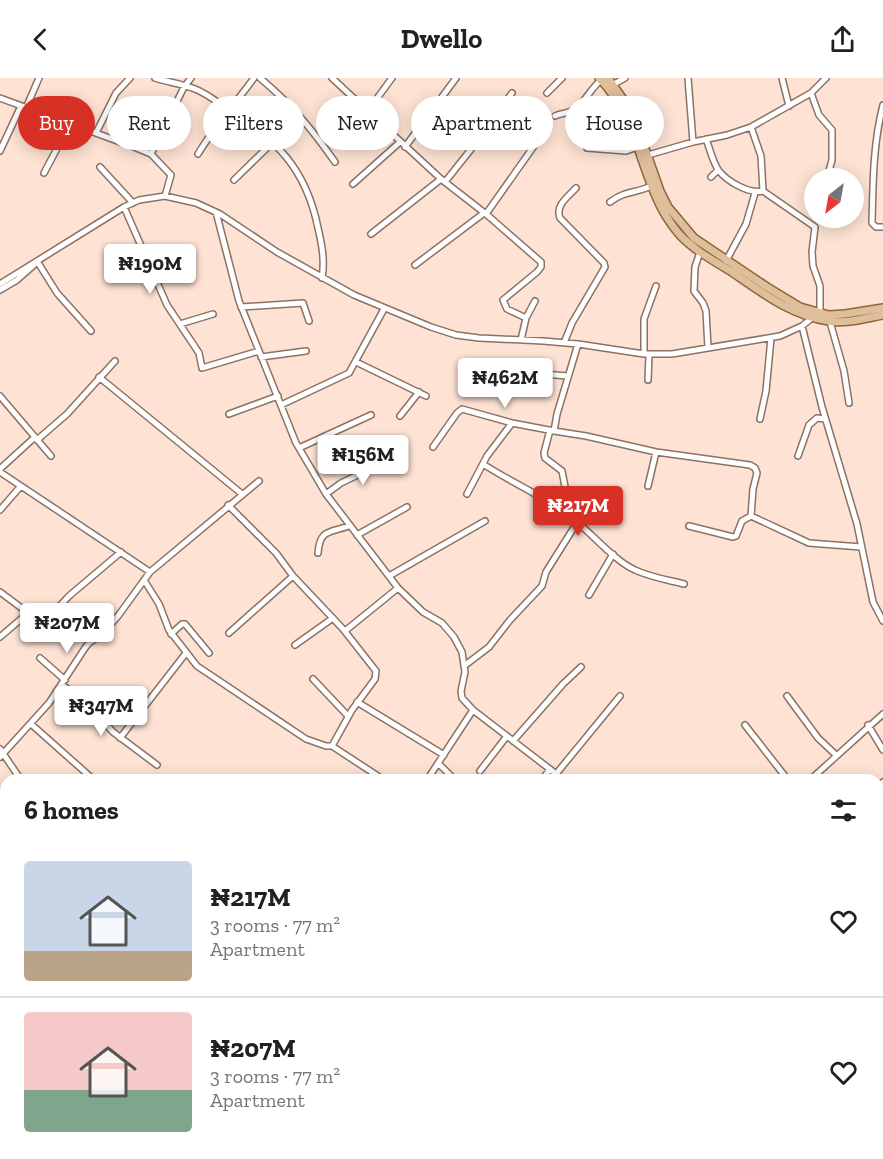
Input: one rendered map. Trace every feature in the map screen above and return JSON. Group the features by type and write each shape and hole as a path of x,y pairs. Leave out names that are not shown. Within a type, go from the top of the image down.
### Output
{"main road":[{"path":"602,79 614,84 632,112 660,191 675,218 694,238 726,261 800,307 820,313 845,314 883,308"},
{"path":"602,79 614,96"},
{"path":"639,150 651,186 669,222 700,252 784,306 812,318 830,322 883,315"}],"street":[{"path":"29,96 39,78"},
{"path":"129,78 116,93 96,133 151,154 171,175 165,196"},
{"path":"155,78 195,89 206,96"},
{"path":"151,154 184,87 191,78"},
{"path":"241,96 254,78"},
{"path":"260,78 287,101 335,162"},
{"path":"332,78 351,96"},
{"path":"379,96 392,78"},
{"path":"353,184 402,144 456,78"},
{"path":"547,93 562,78"},
{"path":"614,84 625,78"},
{"path":"688,78 693,141"},
{"path":"782,78 789,106"},
{"path":"648,155 751,127 811,93 826,78"},
{"path":"555,116 573,111 585,100 591,88 602,79"},
{"path":"371,234 443,181 476,143 512,93"},
{"path":"811,93 819,115 832,130 830,168"},
{"path":"0,98 18,105"},
{"path":"883,105 877,127 872,223 876,227 883,227"},
{"path":"0,151 18,117"},
{"path":"751,127 761,156 763,191"},
{"path":"706,139 718,170 735,183 755,193 763,191 815,227 812,252 813,266 820,286 820,313"},
{"path":"399,141 541,262 541,267 537,272 502,300 507,309 526,318"},
{"path":"198,154 203,146"},
{"path":"44,173 56,150"},
{"path":"234,180 265,150"},
{"path":"282,150 290,158 314,207 323,251 324,267 321,278"},
{"path":"415,265 485,214 531,150"},
{"path":"614,150 630,150"},
{"path":"100,167 134,203"},
{"path":"711,177 718,170"},
{"path":"610,202 623,193 640,191 651,186"},
{"path":"564,343 572,324 605,267 604,262 566,224 558,212 559,207 576,188"},
{"path":"726,261 746,224 755,193"},
{"path":"0,284 124,207 165,196 196,203 216,212 321,278 384,309 456,335 578,344 647,355 672,354 780,336 802,326 812,318"},
{"path":"124,207 168,305 199,353 202,368 260,354 306,351"},
{"path":"216,212 242,307 299,448 326,494 398,588 423,612 442,623 454,637 462,652 465,672 461,690 462,698 556,774 620,696"},
{"path":"700,252 695,267 694,291 704,303 706,311 708,348"},
{"path":"0,290 31,269 37,261"},
{"path":"37,261 57,294 91,331"},
{"path":"648,380 644,319 656,286"},
{"path":"521,340 526,318 535,301"},
{"path":"242,307 303,303 309,321"},
{"path":"281,405 346,375 356,362 384,309"},
{"path":"180,324 213,314"},
{"path":"830,322 844,371 849,403"},
{"path":"802,326 825,419 857,524 873,602 883,621"},
{"path":"760,419 766,391 771,338"},
{"path":"566,492 562,471 545,458 544,453 578,344"},
{"path":"115,361 67,414 0,471 20,487 150,573"},
{"path":"356,362 426,396"},
{"path":"505,371 568,376"},
{"path":"99,377 242,494"},
{"path":"400,416 419,392"},
{"path":"0,396 51,456"},
{"path":"228,414 278,396"},
{"path":"433,447 462,409 512,423 586,436 656,452 750,465 757,473 751,516"},
{"path":"299,448 371,415"},
{"path":"798,456 809,425 817,418 825,419"},
{"path":"467,494 483,464 512,423"},
{"path":"648,486 656,452"},
{"path":"326,494 341,483 389,460"},
{"path":"483,464 499,475 546,499 578,521 613,554 635,570 684,584"},
{"path":"17,774 1,753 31,724 64,683 89,643 101,635 150,573 228,505 260,481"},
{"path":"0,510 20,487"},
{"path":"228,505 276,552 293,576 345,631 376,671 375,679 348,716 332,746"},
{"path":"357,535 407,507"},
{"path":"751,516 809,543 861,547"},
{"path":"689,526 732,537 736,536 742,521 751,516"},
{"path":"389,576 485,521"},
{"path":"464,666 489,647 510,620 540,589 546,572 578,521"},
{"path":"318,553 319,539 322,535 350,526"},
{"path":"0,592 43,624 69,596 121,552"},
{"path":"589,595 613,554"},
{"path":"229,633 293,576"},
{"path":"144,579 158,601 171,634 202,671 306,739 332,746 375,774"},
{"path":"345,631 398,588"},
{"path":"0,637 28,613"},
{"path":"295,645 333,618"},
{"path":"171,634 185,624 208,653"},
{"path":"120,738 186,653"},
{"path":"40,658 64,683 84,699 113,732 157,765"},
{"path":"513,741 581,667"},
{"path":"313,679 348,716"},
{"path":"787,696 818,738 836,755"},
{"path":"357,702 444,755"},
{"path":"431,774 474,710"},
{"path":"816,774 868,725 883,714"},
{"path":"31,724 87,774"},
{"path":"745,725 783,774"},
{"path":"868,725 883,750"},
{"path":"480,771 507,736"},
{"path":"438,763 449,774"},
{"path":"546,774 550,769"}]}
